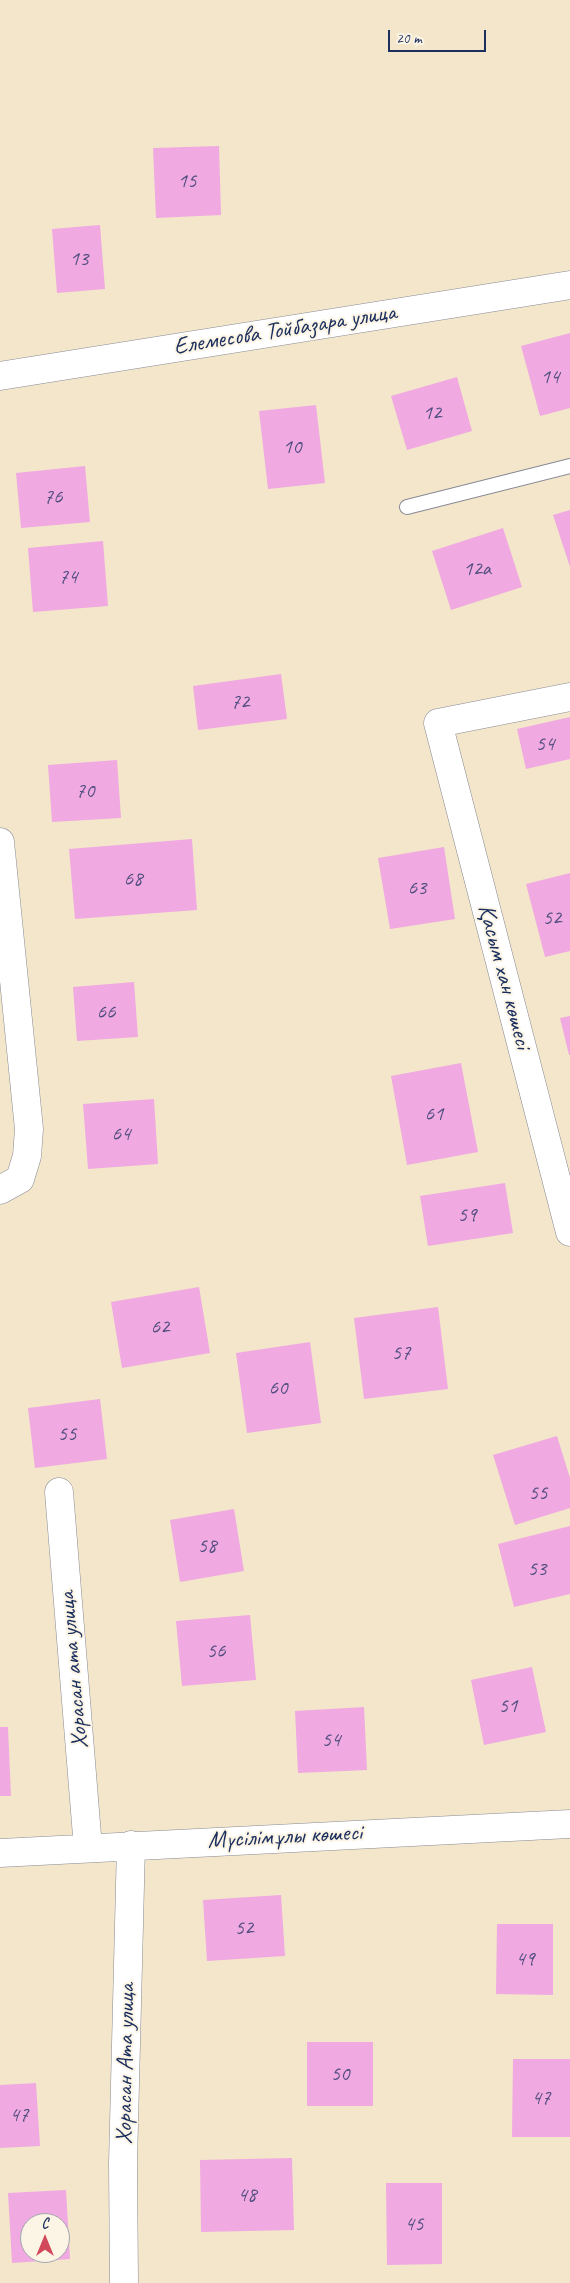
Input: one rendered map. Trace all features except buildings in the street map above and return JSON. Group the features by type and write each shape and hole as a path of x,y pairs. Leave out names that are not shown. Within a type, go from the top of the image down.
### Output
{"street":[{"name":"Елемесова Тойбазара улица","path":"0,376 570,285"},
{"name":"Қасым хан көшесі","path":"570,697 438,723 570,1232"},
{"path":"0,842 30,1129 27,1156 10,1184"},
{"name":"Хорасан ата улица","path":"59,1492 88,1848"},
{"name":"Мүсілімұлы көшесі","path":"0,1853 570,1824"},
{"name":"Хорасан Ата улица","path":"124,2283 123,2162 131,1845"}],"lane":[{"path":"407,507 570,466"}]}
